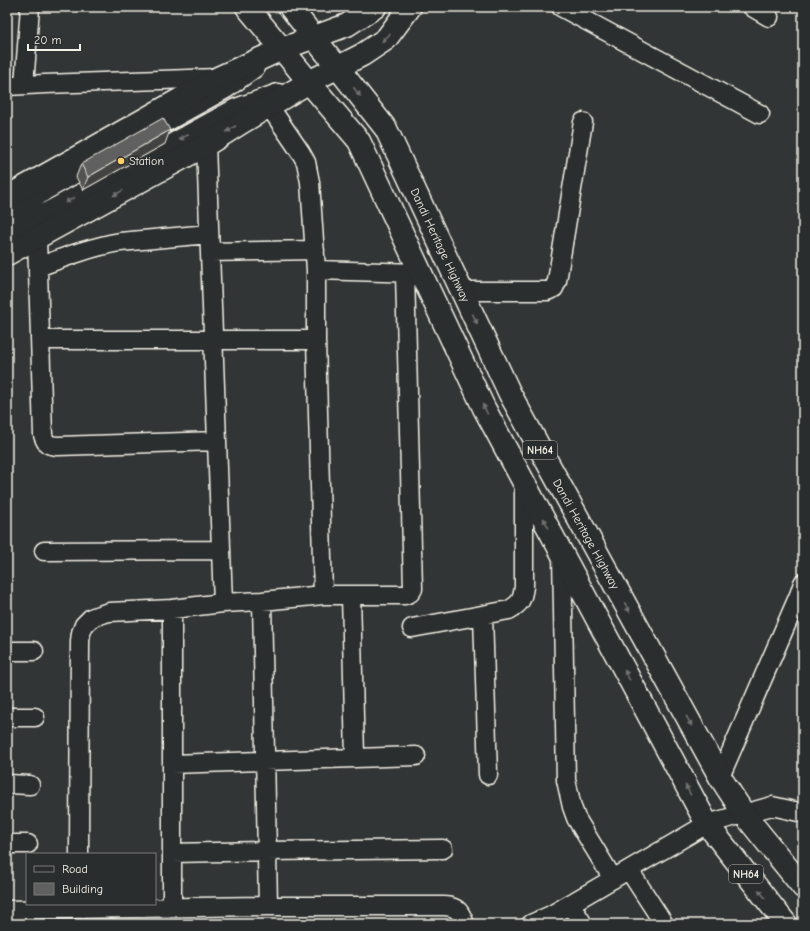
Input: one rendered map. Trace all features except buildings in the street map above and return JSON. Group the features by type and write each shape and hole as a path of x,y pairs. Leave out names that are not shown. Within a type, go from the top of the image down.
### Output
{"main road":[{"name":"NH64","path":"247,7 359,141 413,273 524,484 707,824 786,924"},
{"name":"Dandi Heritage Highway","path":"290,7 386,129 510,394 720,777 744,814 803,887"},
{"path":"7,197 218,78 282,49 347,25 375,7"},
{"path":"7,254 206,145 309,82 362,55 386,39 410,7"}],"street":[{"path":"30,7 16,86 218,78"},
{"path":"562,7 760,114"},
{"path":"752,7 769,17"},
{"path":"7,217 45,191 226,89 282,49"},
{"path":"7,232 44,214 236,108 309,82"},
{"path":"269,106 301,152 306,162 310,182 316,270 316,340 323,595"},
{"path":"462,291 547,291 554,288 557,281 583,122"},
{"path":"206,145 223,603"},
{"path":"37,238 43,435 45,442 50,445 58,446 217,441"},
{"path":"38,267 92,248 120,242 210,243 315,250"},
{"path":"79,853 80,642 84,625 91,618 109,612 172,609 223,603 323,595 405,595 410,593 413,589 413,273 316,270"},
{"path":"40,340 316,340"},
{"path":"412,628 509,610 516,606 522,599 524,587 524,484"},
{"path":"44,551 221,550"},
{"path":"562,553 566,780 576,818 613,879"},
{"path":"720,777 802,591"},
{"path":"351,595 355,758"},
{"path":"262,601 268,906"},
{"path":"172,609 172,907"},
{"path":"483,615 488,775"},
{"path":"7,651 34,651"},
{"path":"7,717 35,717"},
{"path":"172,764 416,756"},
{"path":"7,784 30,784"},
{"path":"531,924 551,915 707,824 772,806 803,813"},
{"path":"7,844 28,844"},
{"path":"172,853 442,849"},
{"path":"629,870 664,924"},
{"path":"570,904 583,924"},
{"path":"7,910 79,912 172,907 444,906 456,909 461,914 465,924"}],"place":[{"name":"Station","path":"121,161"}]}
